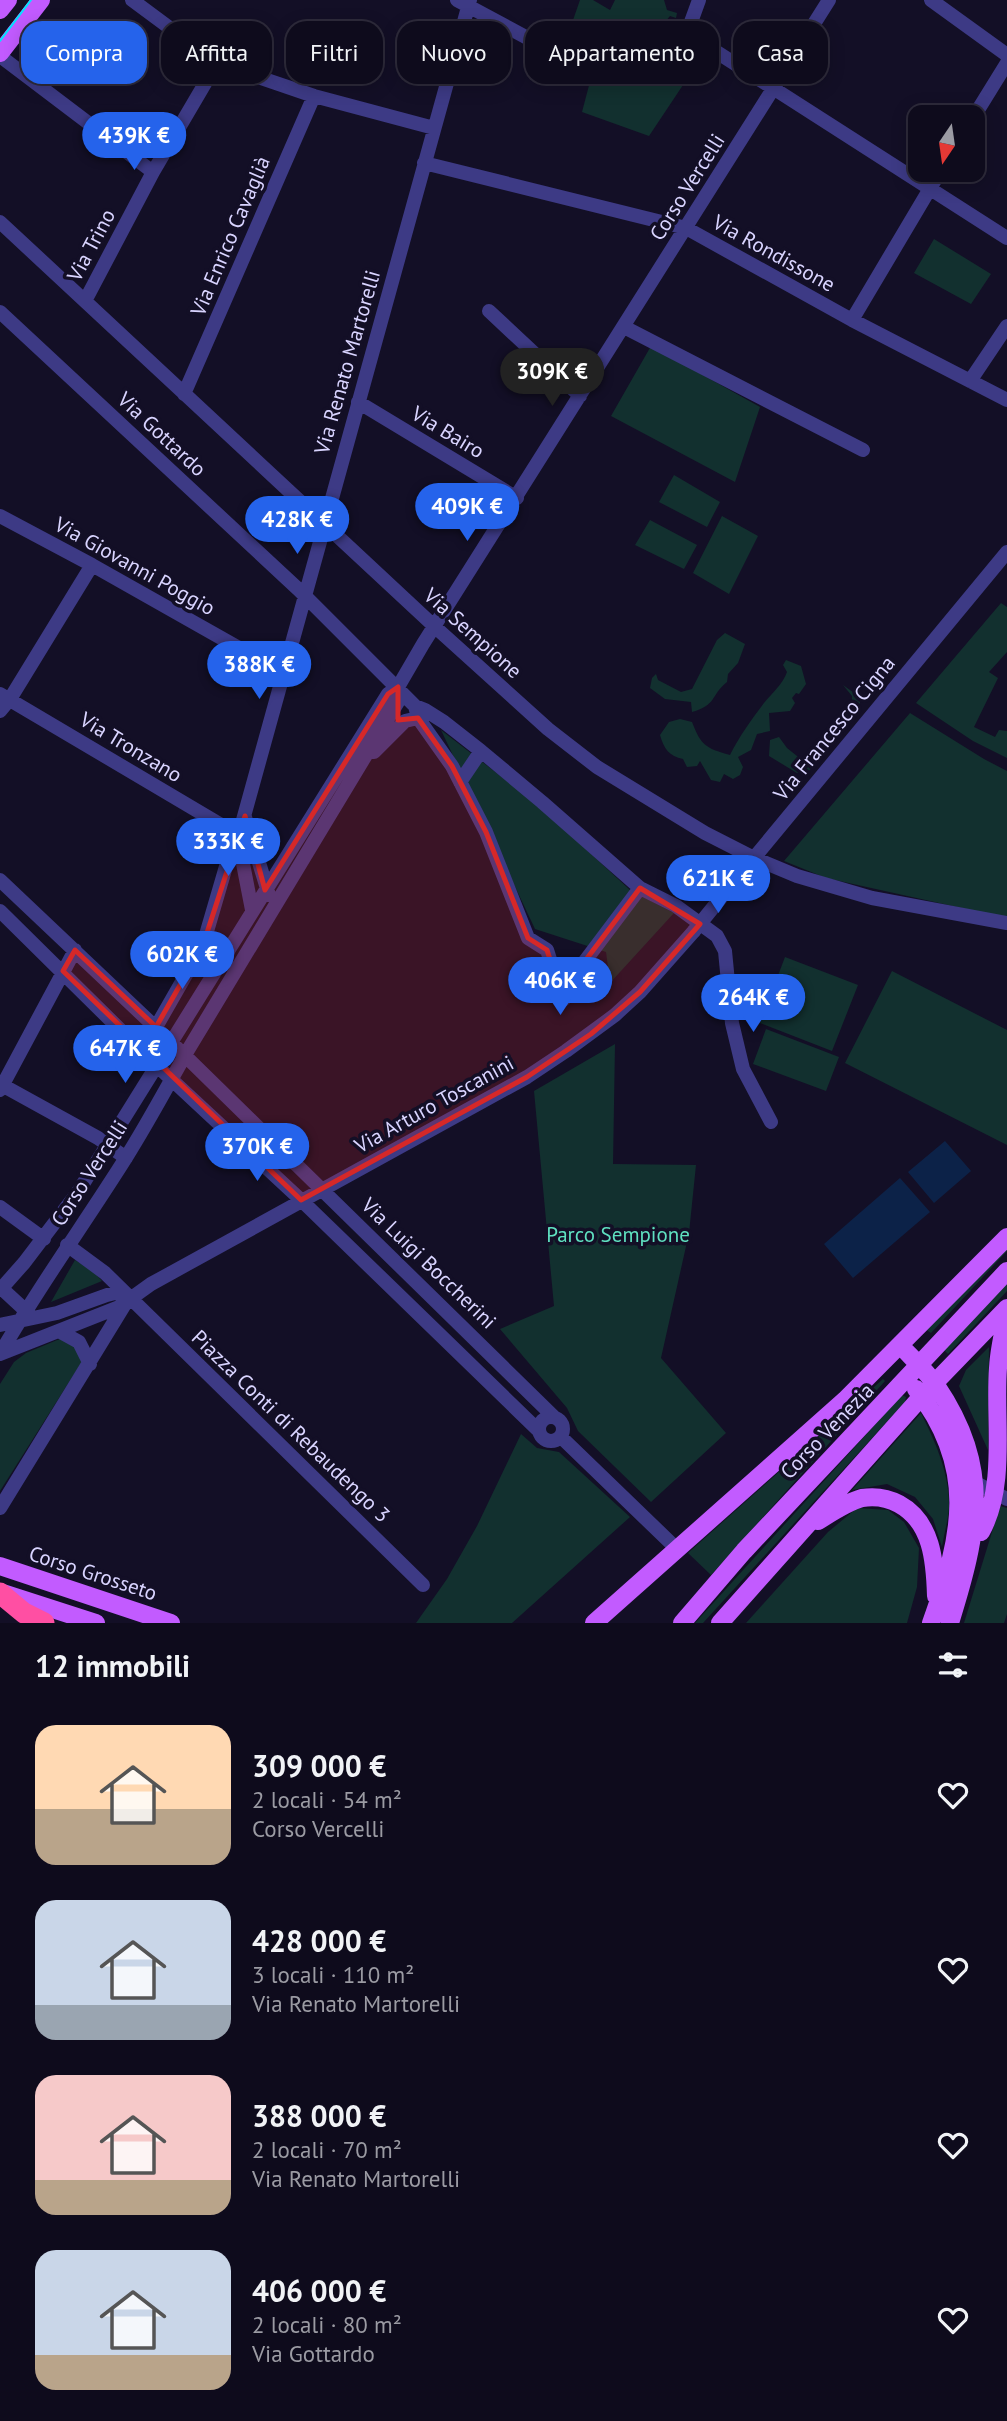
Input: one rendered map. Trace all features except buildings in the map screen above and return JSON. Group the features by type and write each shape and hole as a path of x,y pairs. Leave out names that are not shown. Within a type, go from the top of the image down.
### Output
{"highway":[{"path":"0,1592 24,1613 44,1623"}],"main road":[{"path":"0,10 8,0"},
{"path":"0,55 41,0"},
{"path":"594,1623 845,1399 1007,1237"},
{"name":"Corso Venezia","path":"682,1623 744,1551 1007,1271"},
{"path":"720,1623 922,1396 1007,1308"},
{"path":"972,1547 1001,1496 998,1368 1001,1337 1007,1315"},
{"path":"900,1345 922,1396 941,1425 957,1474 959,1513 955,1543 934,1615"},
{"path":"914,1373 934,1383 955,1416 970,1460 974,1482 976,1515 972,1547 950,1623"},
{"path":"801,1533 860,1499 876,1497 892,1500 908,1509 920,1520 933,1559 934,1615"},
{"name":"Corso Grosseto","path":"0,1566 171,1623"},
{"path":"0,1592 96,1623"}],"street":[{"path":"132,0 161,21"},
{"path":"699,0 687,33 1007,238"},
{"name":"Corso Vercelli","path":"0,1289 44,1239 78,1192 388,694 398,687 829,0"},
{"path":"931,0 1007,55"},
{"path":"466,2 525,35"},
{"name":"Via Renato Martorelli","path":"156,1027 201,950 227,863 238,838 434,128 466,2"},
{"path":"0,55 153,172"},
{"path":"981,105 1007,63"},
{"path":"272,82 314,96 434,128"},
{"name":"Via Trino","path":"85,301 153,172 205,84"},
{"name":"Via Enrico Cavaglià","path":"184,394 314,96"},
{"name":"Via Rondissone","path":"424,163 686,228 852,320 1007,400"},
{"path":"852,320 934,182"},
{"name":"Via Sempione","path":"0,222 434,626 548,729 597,767 750,862 860,895 1007,923"},
{"path":"489,311 580,396"},
{"name":"Via Gottardo","path":"0,312 305,596 398,687 460,782 486,832 528,938 547,950 563,1000 586,980 582,965 640,888"},
{"path":"970,381 1007,326"},
{"path":"624,327 863,450"},
{"name":"Via Bairo","path":"358,402 517,498"},
{"name":"Via Giovanni Poggio","path":"0,516 285,674"},
{"name":"Via Francesco Cigna","path":"694,931 1007,552"},
{"path":"3,701 92,565"},
{"name":"Corso Vercelli","path":"0,1354 173,1081 185,1056 398,702 398,687"},
{"name":"Via Tronzano","path":"3,701 229,830 238,838"},
{"name":"Via Gottardo","path":"416,712 425,709 444,722 542,802 640,888 676,906 717,936 723,943 732,1023 743,1069 771,1122"},
{"path":"364,758 416,712"},
{"path":"460,782 481,751"},
{"path":"244,816 265,890 275,905"},
{"name":"Via Renato Martorelli","path":"238,838 252,910"},
{"name":"Via Luigi Boccherini","path":"0,880 156,1027 553,1416"},
{"name":"Via Luigi Boccherini","path":"0,911 157,1066 301,1200 539,1431"},
{"name":"Via Arturo Toscanini","path":"0,1354 119,1307 130,1297 301,1200 527,1077 591,1034 640,992 694,931"},
{"path":"75,950 1,1086 99,1138 126,1158"},
{"path":"0,1207 44,1239"},
{"name":"Piazza Conti di Rebaudengo 3","path":"67,1245 94,1263 130,1297 423,1584"},
{"path":"0,1289 22,1316"},
{"name":"Via Arturo Toscanini","path":"0,1325 22,1316 57,1312 115,1293 130,1297"},
{"path":"0,1508 130,1297"},
{"path":"59,1331 79,1342 90,1364"},
{"path":"553,1416 563,1423 564,1430 561,1437 554,1441 546,1440 539,1431 544,1419 553,1416"},
{"path":"561,1437 678,1550"},
{"path":"974,1482 1001,1496"}],"highlighted area":[{"path":"398,687 398,720 418,718 452,766 486,832 528,938 547,950 563,1000 586,980 582,965 640,888 700,924 640,992 591,1034 527,1077 301,1200 63,971 75,950 156,1027 203,945 245,816 265,890 388,694"}],"green space":[{"path":"580,0 593,0 610,10 615,0 664,0 667,10 677,13 676,18 670,16 666,21 573,21"},
{"path":"589,84 684,84 649,136 582,112"},
{"path":"934,239 991,274 971,304 914,273"},
{"path":"651,346 760,407 735,482 611,416"},
{"path":"674,475 720,502 707,527 659,502"},
{"path":"722,516 758,536 729,594 693,573"},
{"path":"650,520 697,545 684,569 635,545"},
{"path":"1001,603 1007,607 1007,652 989,672 998,678 974,727 995,737 999,730 1007,731 1007,758 973,741 916,703"},
{"path":"725,633 745,644 738,663 728,674 727,682 706,706 692,712 691,702 665,699 650,688 652,678 656,674 658,680 681,692 692,689 717,640"},
{"path":"786,660 801,666 806,684 799,694 796,693 792,698 795,703 790,711 769,713 770,731 757,734 751,750 738,757 743,767 740,775 733,779 724,774 720,782 711,780 700,761 697,766 687,767 683,759 674,756 665,748 660,735 669,722 680,719 692,722 705,744 730,755 750,722 783,680 787,672 783,665"},
{"path":"843,685 861,698 858,712 809,771 797,773 769,756 770,740 779,737 787,748 802,760 813,752 852,706 852,696"},
{"path":"910,713 1007,771 1007,918 826,878 784,861"},
{"path":"441,730 538,805 630,890 674,913 610,983 606,952 535,929"},
{"path":"785,957 858,985 832,1051 760,1023"},
{"path":"892,971 1007,1030 1007,1145 845,1063"},
{"path":"766,1029 839,1057 826,1091 753,1064"},
{"name":"Parco Sempione","path":"615,1044 613,1164 696,1165 689,1233 661,1358 726,1433 651,1502 578,1431 567,1408 500,1329 554,1306 534,1091"},
{"path":"1007,1244 1007,1251 931,1333 925,1329"},
{"path":"75,1260 93,1271 102,1281 51,1302"},
{"path":"1007,1283 1007,1291 948,1354 944,1350"},
{"path":"62,1338 72,1343 83,1360 0,1491 0,1384 14,1362 26,1353"},
{"path":"989,1347 988,1450 959,1386 966,1370"},
{"path":"883,1379 885,1381 711,1575 688,1553"},
{"path":"902,1395 906,1397 905,1402 703,1623 695,1623"},
{"path":"921,1413 937,1448 947,1483 949,1508 942,1547 933,1519 915,1497 887,1484 852,1490"},
{"path":"521,1434 537,1448 559,1452 630,1517 512,1623 416,1623 447,1579 477,1526"},
{"path":"1000,1506 1007,1508 1007,1614 1004,1623 964,1623"},
{"path":"857,1508 888,1510 904,1522 919,1548 917,1587 907,1623 746,1623 828,1532"}],"water":[{"path":"945,1141 971,1171 934,1203 908,1172"},
{"path":"900,1178 930,1212 853,1278 824,1244"}],"tram line":[{"path":"0,41 31,0"}]}
